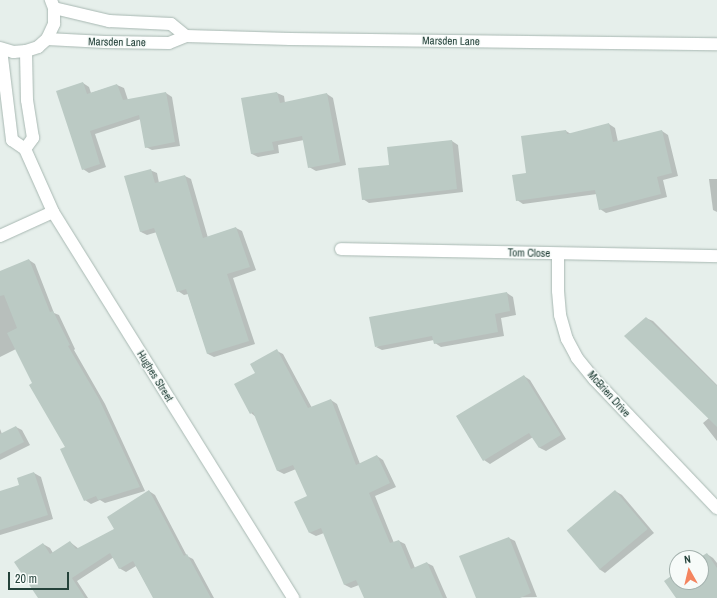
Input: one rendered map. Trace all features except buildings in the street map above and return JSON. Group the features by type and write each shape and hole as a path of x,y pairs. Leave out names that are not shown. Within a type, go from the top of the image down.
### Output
{"street":[{"name":"Marsden Lane","path":"52,4 109,21 171,24 186,36"},
{"path":"1,48 13,52 26,51 38,47 46,39 54,24 52,4"},
{"name":"Marsden Lane","path":"46,39 169,43 186,36 290,39 717,44"},
{"name":"Hughes Street","path":"1,48 12,140 25,149 53,212 293,598"},
{"path":"25,149 33,138 27,100 26,51"},
{"path":"0,236 53,212"},
{"name":"Tom Close","path":"340,249 717,256"},
{"name":"McBrien Drive","path":"558,254 558,291 560,315 567,339 577,358 595,380 717,508"}]}
